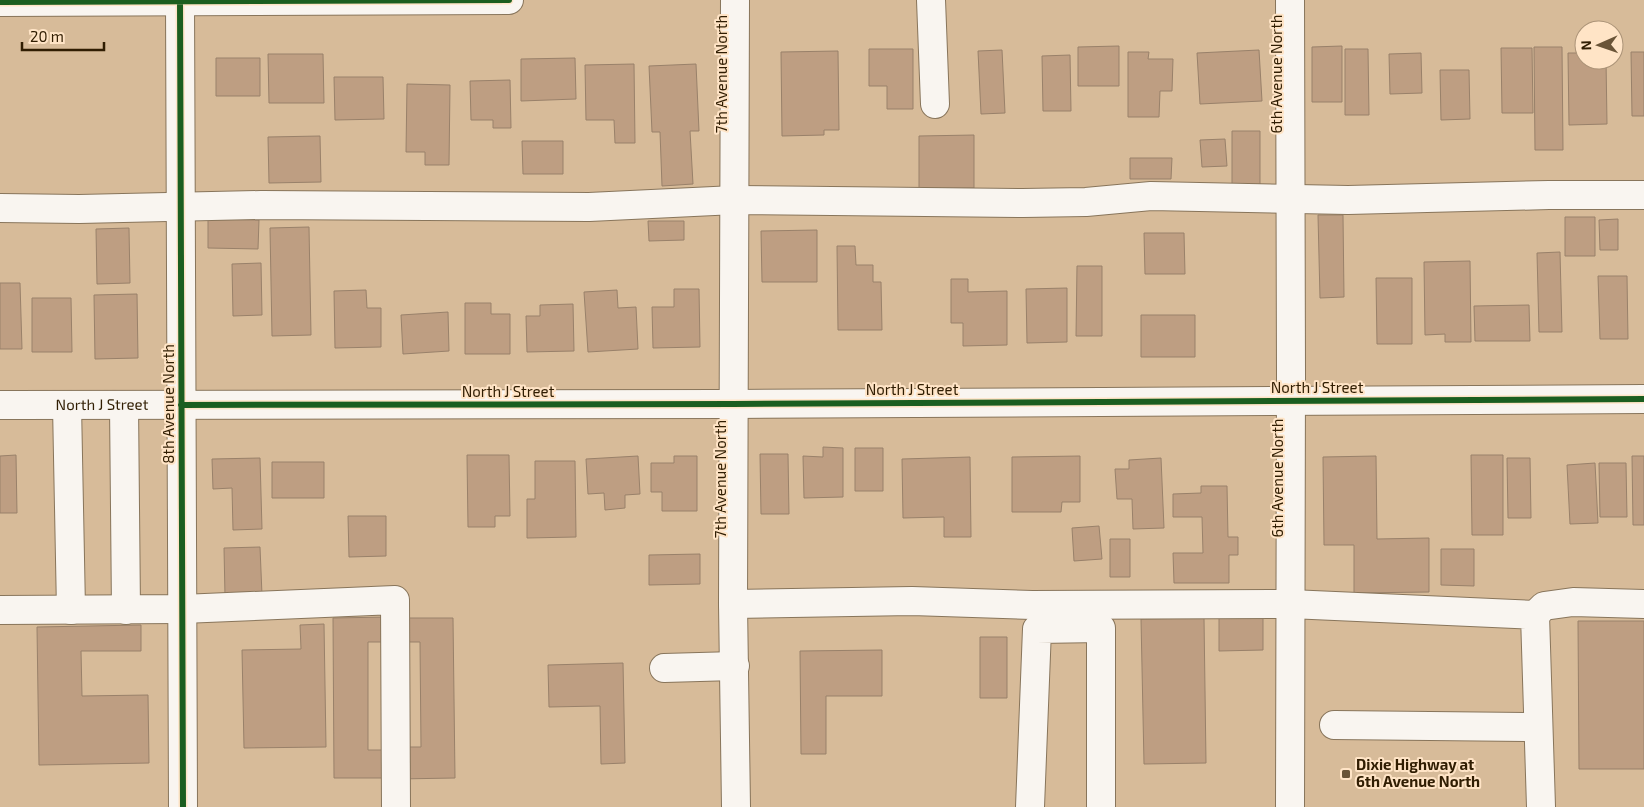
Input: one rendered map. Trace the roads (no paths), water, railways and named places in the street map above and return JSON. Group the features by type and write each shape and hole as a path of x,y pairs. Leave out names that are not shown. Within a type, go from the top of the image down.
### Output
{"street":[{"path":"0,2 509,0"},
{"name":"7th Avenue North","path":"735,0 733,604 736,807"},
{"path":"931,0 935,104"},
{"name":"6th Avenue North","path":"1290,0 1290,807"},
{"name":"8th Avenue North","path":"180,1 183,807"},
{"path":"0,208 79,209 180,206 589,207 735,200 1032,203 1086,202 1151,196 1348,200 1540,195 1644,195"},
{"name":"North J Street","path":"0,405 733,404 1644,399"},
{"path":"67,405 71,610"},
{"path":"124,405 126,610"},
{"path":"0,610 182,609 395,600 396,807"},
{"path":"733,604 912,601 1032,605 1290,604 1535,615"},
{"path":"1541,807 1535,615 1544,606 1573,602 1644,604"},
{"path":"1030,807 1037,629 1101,628 1101,807"},
{"path":"664,668 735,666"},
{"path":"1334,725 1538,727"}],"place":[{"name":"Dixie Highway at 6th Avenue North","path":"1346,774"}]}
